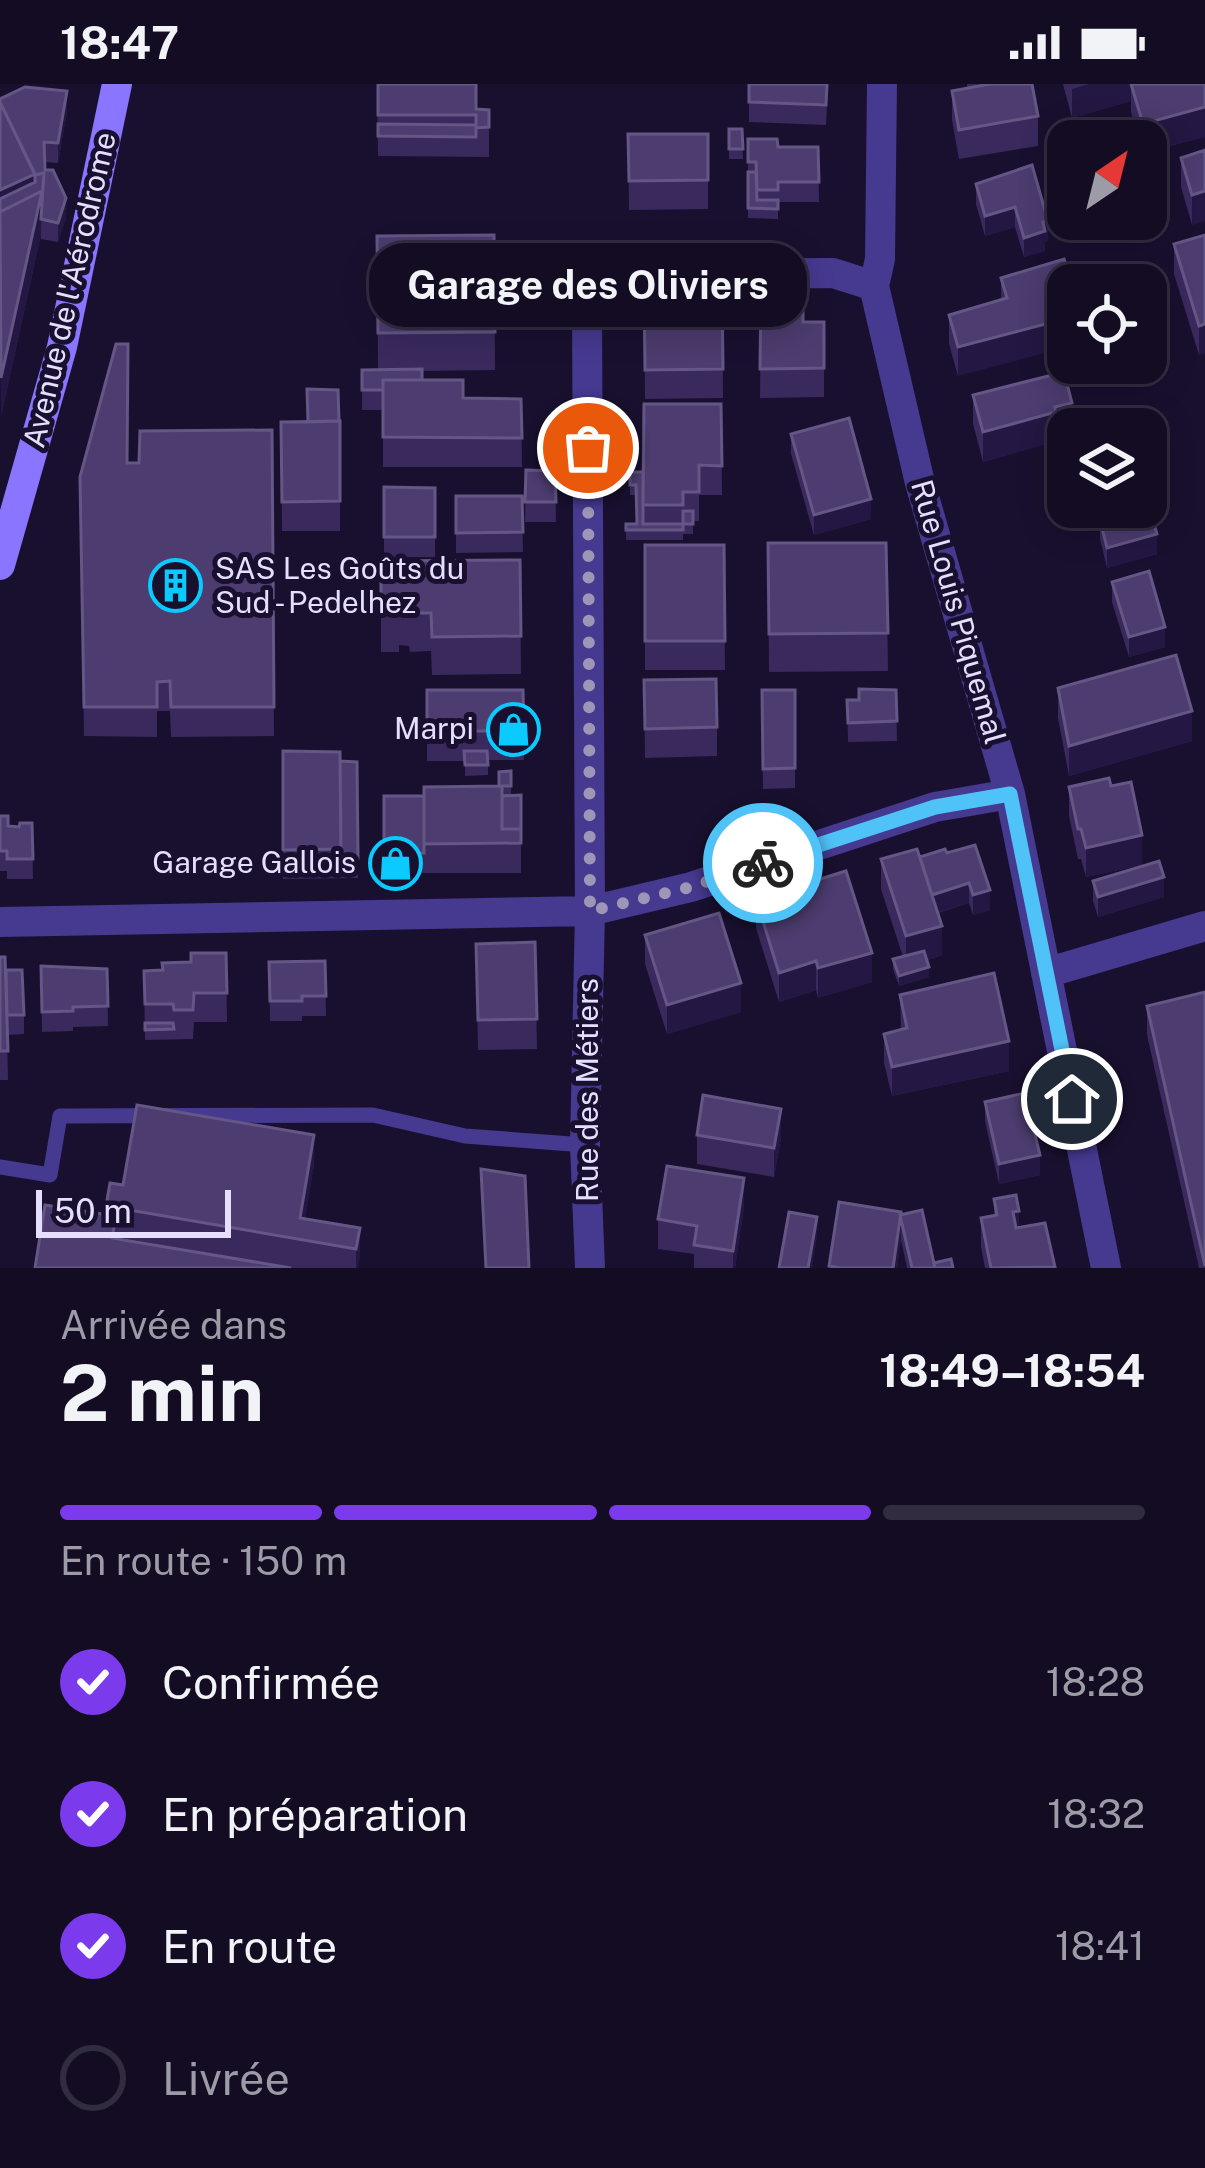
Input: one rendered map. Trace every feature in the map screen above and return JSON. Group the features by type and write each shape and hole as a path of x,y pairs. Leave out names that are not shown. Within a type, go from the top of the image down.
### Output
{"main road":[{"name":"Avenue de l'Aérodrome","path":"0,565 62,347 117,84"}],"street":[{"name":"Rue Louis Piquemal","path":"882,84 880,259 874,286 920,483 1010,794 1106,1268"},
{"path":"590,911 587,310 598,287 618,274 833,273 874,286"},
{"path":"0,922 590,911 691,887 935,807 1010,794"},
{"name":"Rue des Métiers","path":"590,911 585,1145 590,1268"},
{"path":"1046,973 1205,926"}],"lane":[{"path":"0,1167 50,1175 59,1116 373,1115 465,1136 585,1145"}],"building":[{"path":"378,84 476,84 476,109 489,110 489,127 476,128 476,115 378,115"},
{"path":"749,84 827,84 826,105 749,102"},
{"path":"990,84 1032,84 1038,116 959,130 952,91"},
{"path":"1131,84 1205,84 1205,107 1142,120"},
{"path":"25,87 67,91 58,143 44,142 45,170 53,170 66,198 58,223 41,219 44,173 35,175 0,102"},
{"path":"0,102 35,174 0,190"},
{"path":"378,124 476,125 476,137 378,136"},
{"path":"729,129 742,129 743,149 729,149"},
{"path":"628,134 708,134 708,180 629,181"},
{"path":"748,139 777,139 778,147 818,147 819,182 778,182 778,190 757,190 756,162 748,162"},
{"path":"1205,150 1205,191 1192,195 1181,158"},
{"path":"1032,165 1047,218 1045,231 1024,238 1015,207 985,216 976,184"},
{"path":"748,172 756,172 757,200 778,200 778,209 748,208"},
{"path":"44,173 42,200 42,191 0,212 0,199"},
{"path":"42,191 1,378 0,212"},
{"path":"494,235 495,332 378,333 377,236"},
{"path":"1205,235 1205,324 1199,326 1174,244"},
{"path":"501,247 518,247 518,261 501,261"},
{"path":"1047,264 1047,324 958,347 949,315 1007,298 1001,278"},
{"path":"761,283 803,283 803,322 824,322 824,368 760,369"},
{"path":"644,290 722,291 723,369 645,370"},
{"name":"SAS Les Goûts du Sud - Pedelhez","path":"116,344 128,344 127,463 139,463 140,431 272,430 274,707 171,707 170,681 157,682 157,707 84,707 80,477"},
{"path":"422,369 422,380 383,380 383,390 362,390 362,370"},
{"path":"1047,376 1047,384 1067,384 1072,403 983,432 973,395"},
{"path":"383,380 463,380 463,398 521,399 522,438 383,437"},
{"path":"307,389 338,390 339,421 308,422"},
{"path":"644,404 721,404 722,466 699,465 699,492 683,492 683,505 643,505"},
{"path":"849,418 871,499 814,515 791,434"},
{"path":"340,421 340,501 282,502 281,422"},
{"path":"526,470 555,471 556,502 525,502"},
{"path":"630,472 643,472 643,524 683,524 683,530 626,530 626,524 637,524 636,485 630,485"},
{"path":"384,487 435,488 435,537 384,537"},
{"path":"456,496 522,496 523,532 456,533"},
{"path":"683,511 693,511 693,524 683,524"},
{"path":"1102,528 1155,528 1157,534 1107,548"},
{"path":"768,543 886,543 888,633 769,634"},
{"path":"645,545 724,545 725,641 645,641"},
{"path":"520,560 521,636 432,637 431,613 410,613 409,607 398,607 399,614 381,614 381,561"},
{"path":"1149,571 1165,627 1129,637 1112,582"},
{"path":"1176,655 1192,711 1069,746 1058,688"},
{"path":"716,679 717,727 645,729 644,680"},
{"path":"859,689 896,690 897,721 848,723 847,700 859,700"},
{"path":"427,690 523,690 524,731 427,731"},
{"path":"762,690 795,690 795,768 763,769"},
{"path":"283,751 340,752 341,849 283,850"},
{"path":"464,751 487,751 488,765 465,765"},
{"path":"340,761 357,762 358,858 341,858"},
{"path":"511,771 511,786 499,786 499,772"},
{"path":"1109,778 1111,786 1131,782 1142,835 1086,848 1069,787"},
{"path":"502,786 502,829 521,829 521,843 424,844 424,787"},
{"path":"521,795 521,829 502,829 502,796"},
{"path":"384,796 424,796 424,853 384,853"},
{"path":"0,816 8,816 8,826 32,823 33,859 7,859 7,851 0,851"},
{"path":"975,845 990,890 973,895 969,883 932,895 920,857"},
{"path":"917,849 942,926 906,936 881,859"},
{"path":"1159,861 1164,877 1098,897 1093,881"},
{"path":"846,871 872,953 818,968 816,961 779,973 756,899"},
{"path":"733,886 737,899 725,903 720,890"},
{"path":"719,913 741,983 667,1005 645,935"},
{"path":"535,942 537,1019 478,1020 476,944"},
{"path":"924,951 929,967 899,976 893,959"},
{"path":"191,953 226,953 227,993 194,993 193,1010 145,1004 144,971 163,970 162,963 191,962"},
{"path":"0,957 5,957 8,1051 0,1051"},
{"path":"325,961 326,996 270,1001 269,962"},
{"path":"41,966 107,969 108,1006 42,1012"},
{"path":"6,970 22,970 24,1015 7,1015"},
{"path":"994,973 1009,1041 892,1067 884,1034 907,1028 900,995"},
{"path":"1205,992 1205,1266 1147,1006"},
{"path":"145,1023 173,1023 174,1029 145,1030"},
{"path":"1025,1093 1040,1155 999,1164 985,1102"},
{"path":"703,1095 781,1109 774,1148 697,1135"},
{"path":"137,1105 314,1135 300,1218 360,1228 356,1249 106,1206 110,1183 123,1185"},
{"path":"667,1166 744,1178 733,1251 694,1245 697,1226 658,1219"},
{"path":"481,1169 525,1176 529,1268 486,1268"},
{"path":"1016,1195 1016,1228 1045,1223 1055,1267 991,1268 981,1218 997,1215 994,1199"},
{"path":"839,1202 901,1212 893,1268 829,1266"},
{"path":"45,1205 116,1216 112,1238 291,1268 35,1268"},
{"path":"922,1210 935,1268 912,1268 900,1215"},
{"path":"789,1212 817,1217 808,1268 779,1268"},
{"path":"951,1259 953,1268 935,1268 934,1263"}],"way so far":[{"path":"588,448 590,911 691,887 763,863"}],"place":[{"name":"Garage des Oliviers","path":"588,448"},
{"name":"SAS Les Goûts du Sud - Pedelhez","path":"176,586"},
{"name":"Marpi","path":"513,729"},
{"name":"Garage Gallois","path":"395,863"}],"route":[{"path":"763,863 935,807 1010,794 1072,1099"}]}
